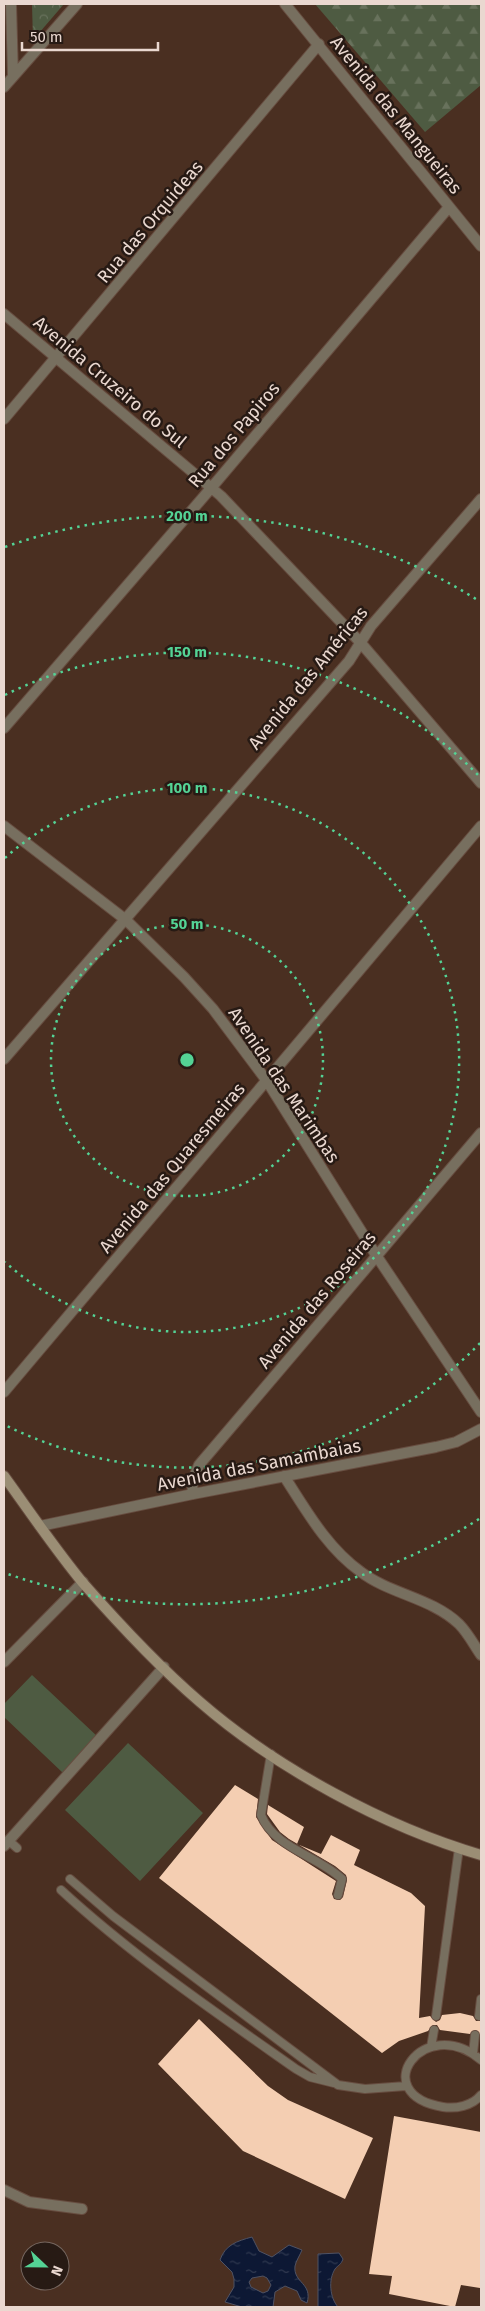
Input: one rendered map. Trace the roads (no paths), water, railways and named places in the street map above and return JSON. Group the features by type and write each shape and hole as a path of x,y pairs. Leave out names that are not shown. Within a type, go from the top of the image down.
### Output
{"main road":[{"path":"4,1476 83,1582 199,1702 228,1725 271,1754 348,1800 390,1821 481,1855"}],"street":[{"path":"11,4 13,76"},
{"path":"4,87 77,4"},
{"name":"Avenida das Mangueiras","path":"285,4 481,246"},
{"name":"Rua das Orquideas","path":"4,419 319,44"},
{"name":"Rua dos Papiros","path":"4,728 212,487 449,207"},
{"name":"Avenida Cruzeiro do Sul","path":"4,314 212,487 304,581 360,642 481,783"},
{"name":"Avenida das Américas","path":"4,1059 349,661 371,626 481,500"},
{"name":"Avenida das Marimbas","path":"4,826 126,920 184,977 213,1009 266,1081 376,1255 481,1412"},
{"name":"Avenida das Quaresmeiras","path":"4,1392 481,826"},
{"name":"Avenida das Roseiras","path":"193,1494 192,1482 200,1465 481,1133"},
{"name":"Avenida das Samambaias","path":"40,1526 436,1447 456,1442 481,1428"},
{"path":"284,1476 316,1525 343,1558 378,1584 450,1616 464,1629 481,1655"},
{"path":"4,1662 83,1582"},
{"path":"10,1845 164,1667"},
{"path":"4,2190 29,2202 82,2209"}],"lane":[{"path":"271,1754 261,1815 263,1821 267,1827 294,1849 336,1873 342,1879 338,1896"},
{"path":"436,2016 459,1848"},
{"path":"70,1879 113,1916 338,2085"},
{"path":"61,1890 105,1931 154,1968 310,2077 338,2085 365,2089 406,2086"},
{"path":"479,2016 481,1999"},
{"path":"431,2047 434,2030"},
{"path":"473,2054 475,2035"},
{"path":"481,2060 473,2054 450,2046 431,2047 415,2055 405,2074 406,2086 421,2100 444,2107 464,2106 481,2095"}],"water":[{"path":"252,2237 259,2251 272,2257 289,2245 302,2250 295,2266 295,2272 307,2291 307,2303 301,2300 297,2291 285,2286 275,2292 273,2307 242,2307 225,2302 234,2287 234,2279 232,2272 220,2260 222,2255 228,2247","holes":["263,2276 267,2278 271,2285 268,2291 263,2293 251,2287 249,2282 252,2278"]},
{"path":"339,2253 343,2259 331,2278 333,2299 338,2307 318,2307 318,2254"}]}
